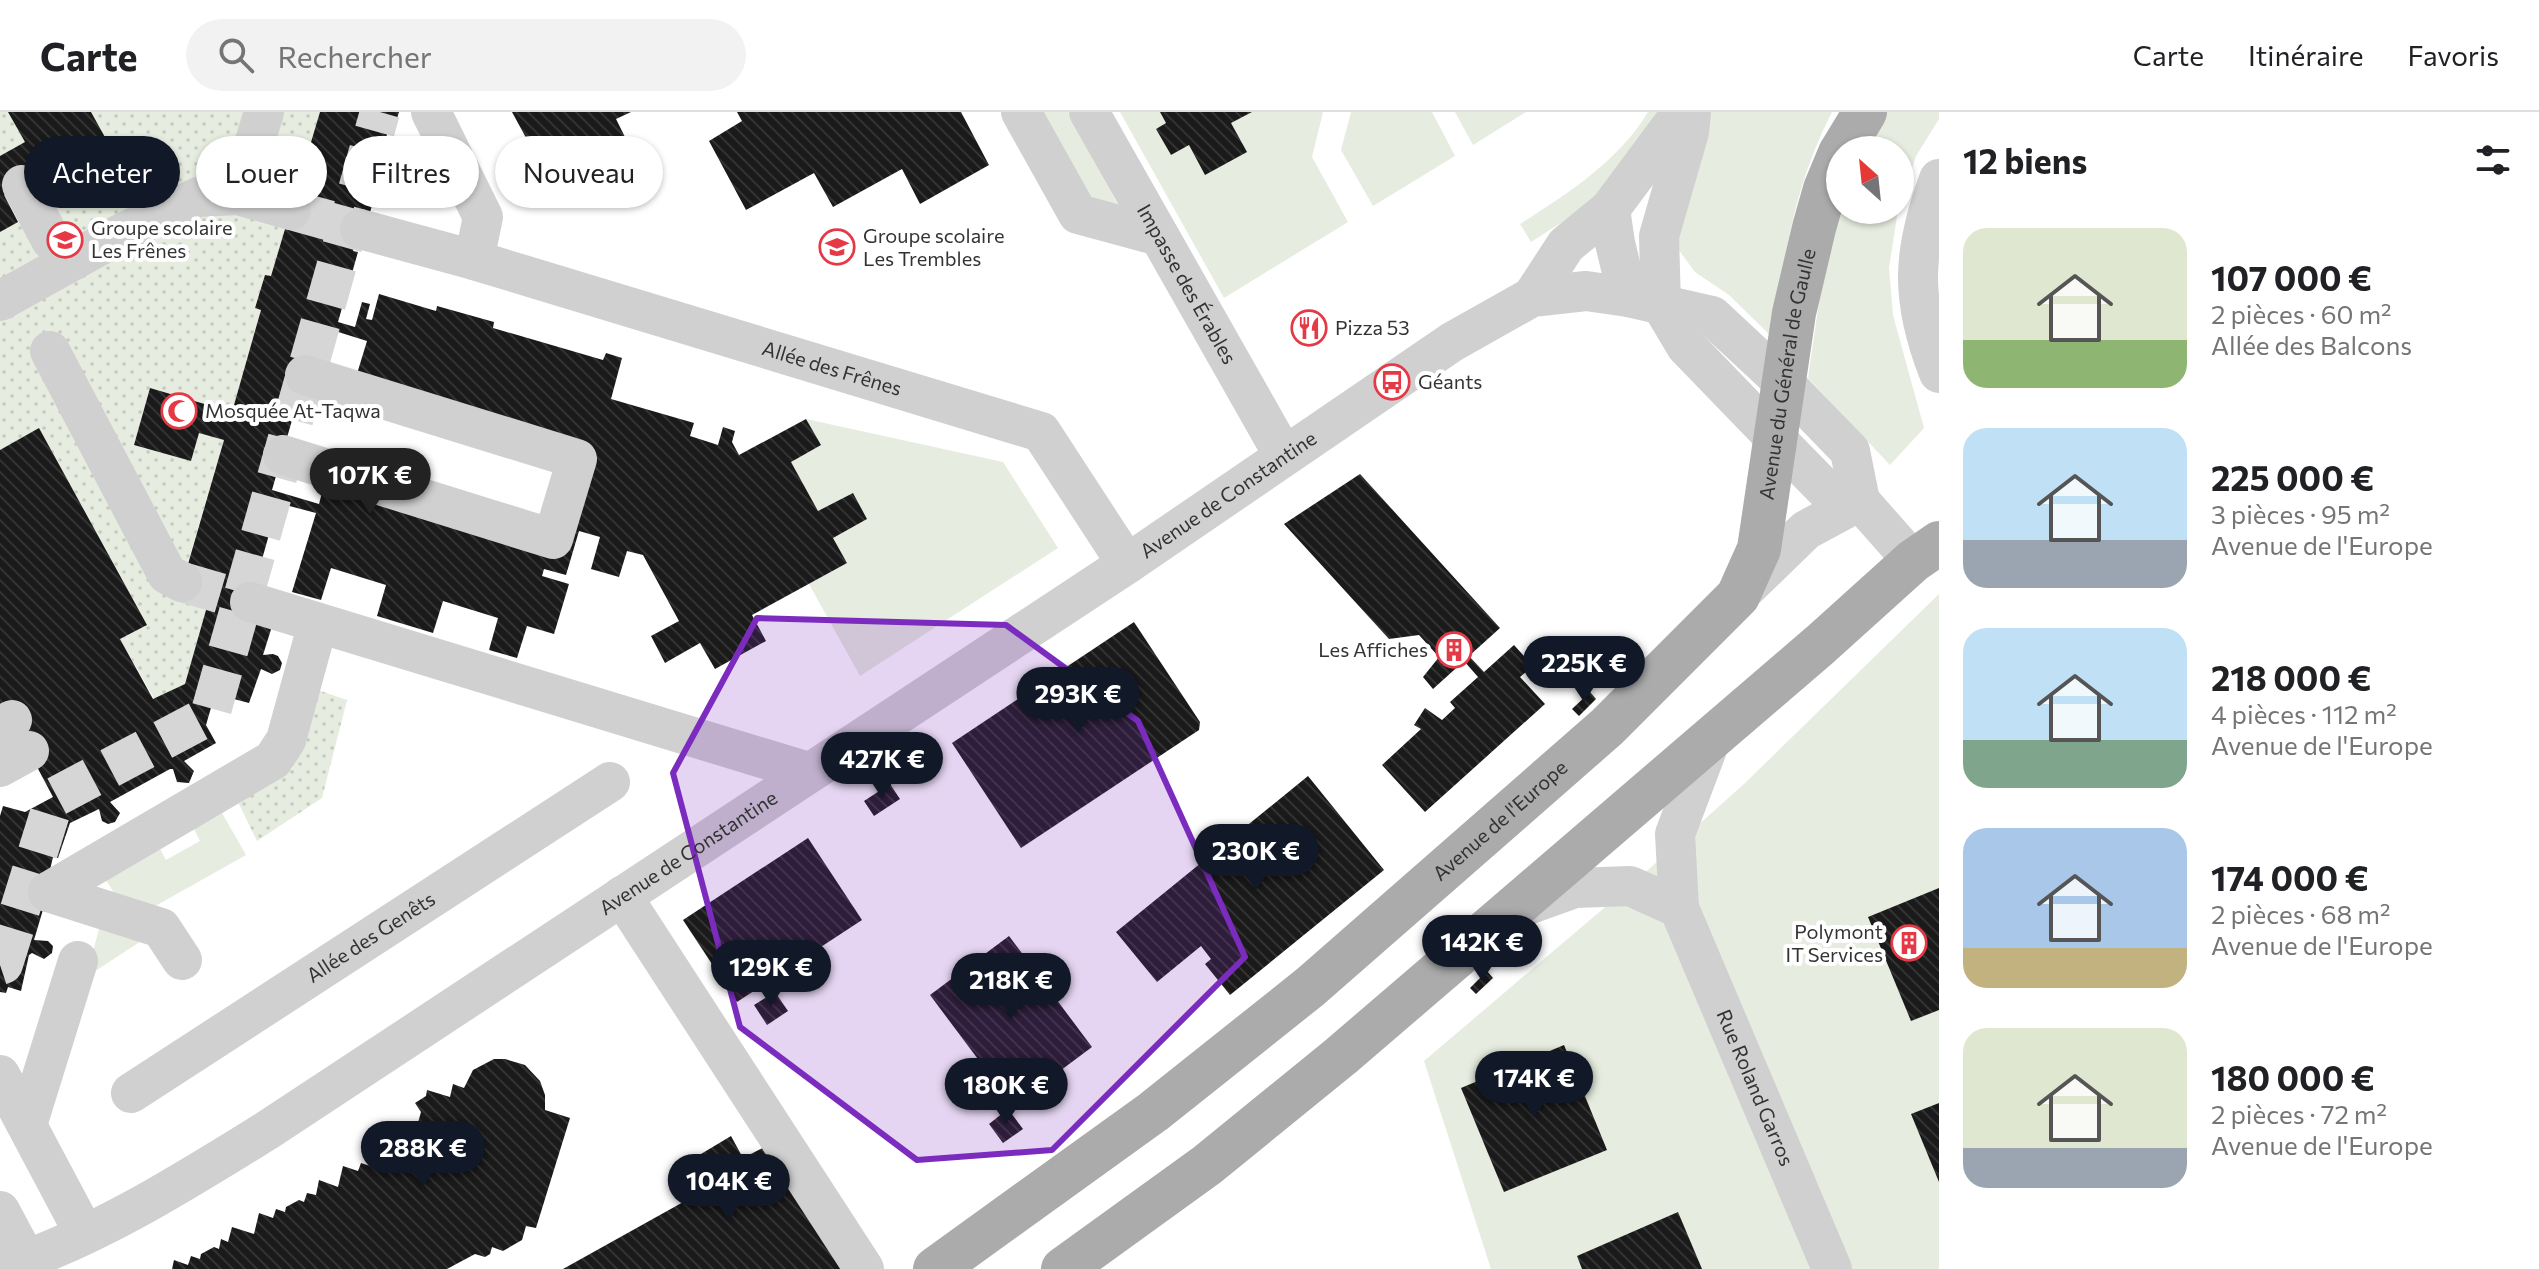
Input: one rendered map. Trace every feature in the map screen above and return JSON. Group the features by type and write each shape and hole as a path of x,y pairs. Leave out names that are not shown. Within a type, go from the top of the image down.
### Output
{"main road":[{"name":"Avenue du Général de Gaulle","path":"1851,136 1865,112"},
{"name":"Avenue du Général de Gaulle","path":"1738,596 1759,549 1794,313 1826,187"},
{"path":"1063,1269 1219,1155 1341,1056 1926,552"},
{"name":"Avenue de l'Europe","path":"935,1269 1153,1112 1310,987 1607,727 1738,596"}],"street":[{"path":"257,136 264,112"},
{"path":"431,112 483,217 474,260"},
{"path":"1021,112 1078,214 1159,236"},
{"name":"Impasse des Érables","path":"1089,112 1284,456"},
{"path":"1532,297 1566,245 1610,209 1682,112"},
{"path":"1645,300 1659,236 1689,132 1691,112"},
{"path":"1939,179 1923,226 1917,262 1918,298 1925,338 1939,373"},
{"path":"22,185 51,240"},
{"path":"0,301 126,231 198,197 238,195 291,210"},
{"path":"1610,209 1615,243 1645,300 1686,346 1825,489 1860,501 1926,552"},
{"name":"Allée des Frênes","path":"360,229 474,260 1041,432 1127,564"},
{"name":"Avenue de Constantine","path":"0,1269 46,1263 84,1233 158,1197 213,1164 1127,564 1452,342 1532,297 1586,291 1645,300 1712,316 1784,383 1850,451 1860,501"},
{"path":"50,351 167,574 182,582"},
{"path":"283,455 553,539 577,459 305,375"},
{"name":"Avenue de l'Europe","path":"1738,596 1806,530 1860,501"},
{"path":"250,602 808,772"},
{"path":"182,960 161,928 48,892 273,760 286,740 318,623"},
{"name":"Rue Roland Garros","path":"1712,736 1675,834 1679,908 1832,1269"},
{"name":"Allée des Genêts","path":"131,1093 610,782"},
{"path":"27,1125 65,957 90,905 104,859"},
{"path":"1507,912 1575,888 1630,886 1679,908"},
{"path":"622,896 864,1269"},
{"path":"0,1075 84,1233"},
{"path":"0,1211 46,1263"}],"highlighted area":[{"path":"757,618 1006,625 1138,721 1245,957 1052,1150 917,1160 740,1027 673,773"}],"shaded area":[{"path":"0,112 320,112 313,136 196,136 196,208 291,208 271,276 265,275 255,307 261,310 232,412 150,388 134,445 191,461 199,433 224,440 179,592 174,593 208,603 185,684 155,700 120,639 146,626 38,429 0,450"},
{"path":"1032,112 1068,112 1124,216 1080,199"},
{"path":"1120,112 1160,112 1166,123 1156,129 1171,155 1189,145 1247,152 1231,123 1252,112 1323,112 1312,157 1348,222 1224,298"},
{"path":"1351,112 1432,112 1455,156 1373,206 1341,150"},
{"path":"1455,112 1526,112 1473,145"},
{"path":"1648,112 1659,112 1601,191 1570,217 1531,242 1520,224 1574,188 1607,161"},
{"path":"1708,112 1832,112 1808,167 1792,222 1773,338 1729,295 1695,272 1673,242"},
{"path":"1886,112 1939,112 1939,119 1914,162 1914,136 1871,136"},
{"path":"1833,224 1896,224 1889,268 1893,315 1924,428 1890,465 1808,378 1829,233"},
{"path":"806,419 1003,462 1058,548 860,676 809,584 847,563 833,538 867,519 853,493 818,511 791,462 820,445"},
{"path":"1939,594 1939,1269 1491,1269 1424,1061 1630,886 1744,784"},
{"path":"315,689 347,700 322,798 257,841 237,800 292,769"},
{"path":"222,813 246,855 150,909 117,898 106,880 160,849 166,860 200,841 194,829"},
{"path":"101,922 149,936 86,977"}],"building":[{"path":"8,112 91,112 104,136 24,136 24,140"},
{"path":"320,112 399,112 395,125 390,124 387,136 343,136 343,208 371,208 367,224 362,223 353,251 358,252 338,322 355,327 362,302 370,304 366,319 372,320 379,294 436,311 437,306 494,322 493,328 603,360 606,353 622,358 611,399 694,423 690,436 718,445 723,427 735,431 732,442 739,455 806,419 821,445 791,462 818,511 853,493 867,519 833,538 847,563 752,615 766,641 715,669 700,643 665,663 651,636 679,621 643,555 627,551 619,577 591,569 600,537 579,531 566,575 544,569 542,576 569,584 554,634 527,626 517,658 489,650 498,618 443,601 433,633 377,616 386,585 331,568 321,600 292,592 316,513 278,503 247,612 273,623 263,655 278,656 282,663 280,670 272,674 261,669 249,703 215,694 206,725 216,743 184,761 194,771 189,783 177,782 173,769 170,769 110,802 120,813 115,822 108,824 102,821 99,809 70,823 58,858 53,857 49,874 53,876 34,940 48,941 53,946 52,953 44,959 32,953 29,955 21,991 8,987 6,993 0,992 0,816 3,806 25,812 53,797 3,703 0,705 0,450 39,428 147,625 120,639 153,699 185,684 208,603 179,595 224,440 199,433 191,461 134,445 150,388 232,412 261,310 255,308 265,275 271,276 291,208 327,208 327,136 313,136","holes":["319,326 367,341 356,377 592,448 560,553 325,481 319,504 272,490"]},
{"path":"512,112 631,112 616,119 624,136 525,136"},
{"path":"737,112 961,112 989,165 920,204 902,169 833,207 814,173 746,210 709,141 742,121"},
{"path":"1160,112 1252,112 1231,123 1247,152 1205,175 1189,145 1171,155 1156,129 1166,123"},
{"path":"24,143 24,184 4,195 18,222 0,232 0,156"},
{"name":"Les Affiches","path":"1360,474 1500,628 1469,656 1484,672 1514,645 1533,666 1520,677 1545,704 1425,812 1382,765 1421,729 1414,725 1425,708 1442,720 1455,708 1450,702 1478,677 1464,661 1433,689 1423,677 1439,657 1419,635 1389,639 1284,524"},
{"path":"1134,622 1200,722 1199,730 1021,848 952,743"},
{"path":"1590,692 1596,699 1579,716 1572,709"},
{"path":"1308,776 1384,870 1230,995 1205,964 1211,959 1201,946 1157,982 1116,932"},
{"path":"890,784 900,799 874,816 864,801"},
{"path":"808,838 862,920 737,1002 683,920"},
{"name":"Polymont IT Services","path":"1939,888 1939,1010 1911,1021 1868,917"},
{"path":"1009,936 1092,1047 1013,1106 930,995"},
{"path":"1487,971 1493,978 1476,994 1470,988"},
{"path":"775,992 788,1011 767,1025 754,1005"},
{"path":"1564,1045 1607,1150 1504,1192 1461,1088"},
{"path":"494,1059 525,1065 540,1081 545,1095 545,1110 570,1118 536,1228 526,1226 522,1240 503,1251 492,1247 485,1257 475,1254 447,1269 172,1269 174,1260 188,1265 191,1256 200,1259 201,1254 214,1247 219,1249 221,1239 228,1242 232,1227 254,1234 259,1213 273,1218 276,1209 285,1212 286,1207 299,1200 304,1202 307,1193 316,1195 319,1180 338,1187 343,1166 358,1171 361,1163 370,1166 374,1153 402,1162 408,1158 421,1112 415,1103 426,1096 427,1090 450,1097 453,1084 464,1088 473,1070"},
{"path":"1939,1103 1939,1182 1911,1114"},
{"path":"1008,1109 1023,1129 1003,1143 989,1124"},
{"path":"731,1136 743,1158 776,1141 845,1269 563,1269 703,1191 691,1167 701,1154"},
{"path":"1678,1212 1702,1269 1582,1269 1577,1256"}],"tunnel":[{"path":"0,965 3,964 55,797 210,715 380,112"},
{"path":"291,210 360,229"},
{"path":"182,582 250,602"}],"place":[{"name":"Groupe scolaire Les Frênes","path":"65,240"},
{"name":"Groupe scolaire Les Trembles","path":"837,247"},
{"name":"Pizza 53","path":"1309,328"},
{"name":"Géants","path":"1392,382"},
{"name":"Mosquée At-Taqwa","path":"179,411"},
{"name":"Les Affiches","path":"1454,650"},
{"name":"Polymont IT Services","path":"1909,943"}]}
